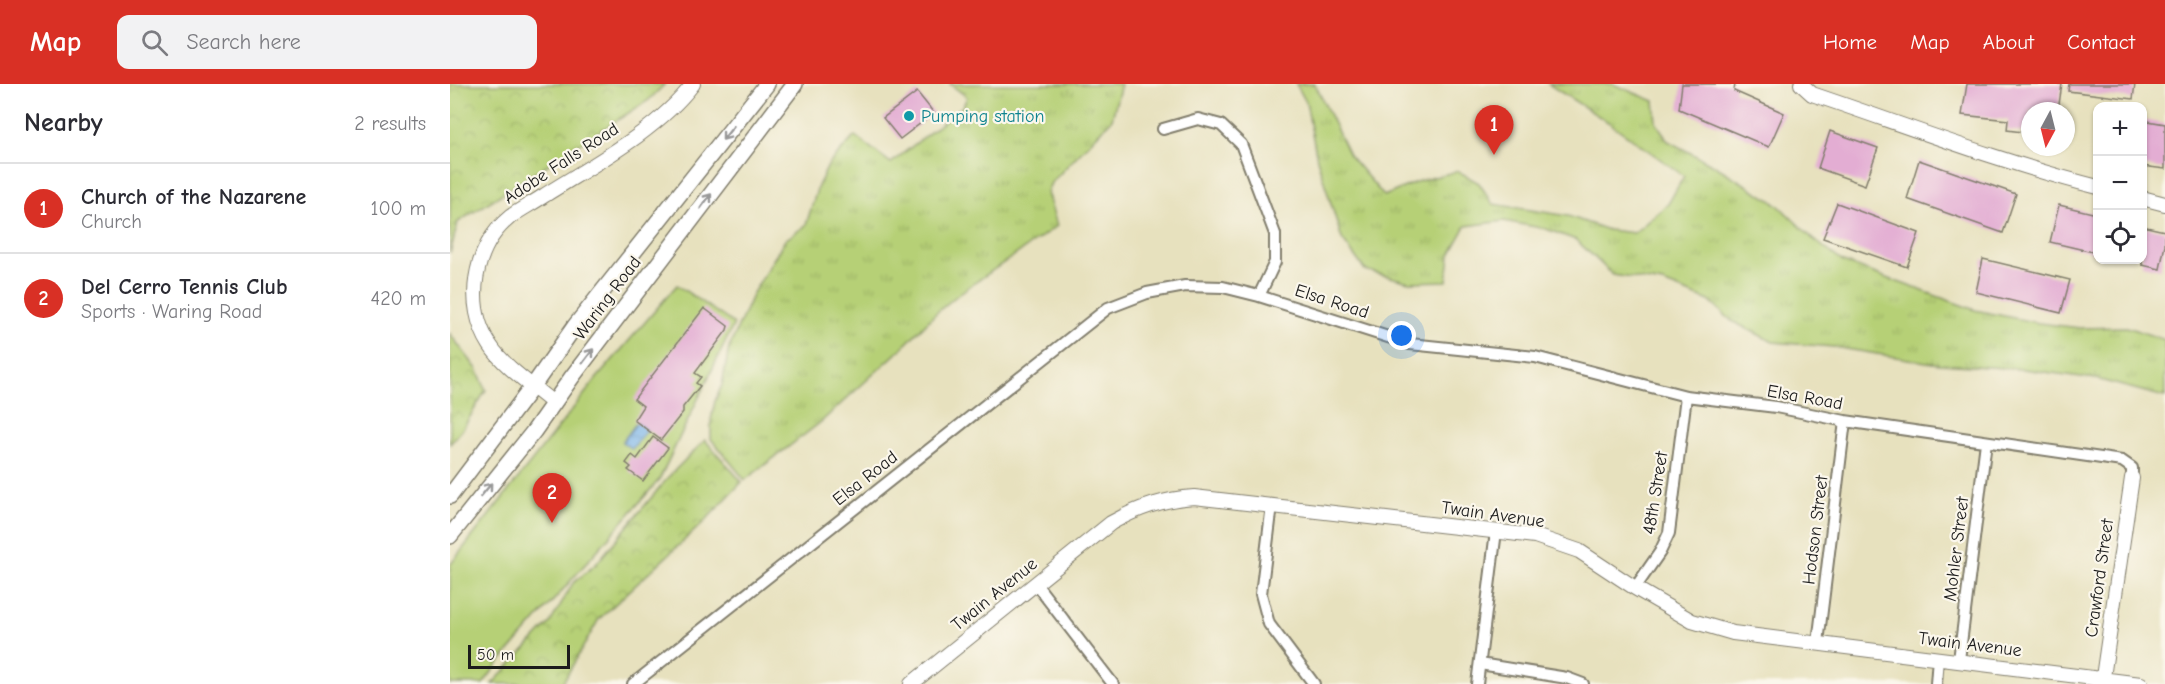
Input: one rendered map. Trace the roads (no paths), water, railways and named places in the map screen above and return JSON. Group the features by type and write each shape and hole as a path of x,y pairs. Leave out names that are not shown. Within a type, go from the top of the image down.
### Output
{"main road":[{"name":"Waring Road","path":"450,496 575,326 766,84"},
{"name":"Waring Road","path":"450,536 514,456 795,84"}],"street":[{"name":"Adobe Falls Road","path":"553,403 490,345 476,316 475,277 486,246 509,218 623,145 685,95 693,84"},
{"path":"1801,84 1812,94 1986,154 2093,186"},
{"path":"1163,129 1198,119 1221,125 1241,144 1275,234 1275,262 1259,296"},
{"path":"2147,199 2165,204"},
{"name":"Elsa Road","path":"633,684 1108,308 1147,293 1185,286 1223,287 1259,296 1410,344 1535,357 1686,396 1776,407 1845,421 2122,461 2132,468 2132,478"},
{"name":"48th Street","path":"1635,588 1660,552 1669,533 1686,396"},
{"name":"Hodson Street","path":"1818,643 1845,421"},
{"name":"Mohler Street","path":"1959,660 1986,442"},
{"name":"Crawford Street","path":"2102,681 2132,478"},
{"name":"Twain Avenue","path":"913,684 1111,523 1130,512 1172,499 1194,497 1535,536 1579,551 1635,588 1692,621 1733,633 1959,660 2102,681 2141,684"},
{"path":"1272,505 1261,594 1269,624 1314,684"},
{"path":"1477,684 1496,531"},
{"path":"1036,584 1113,684"},
{"path":"1936,684 1938,658"},
{"path":"1480,664 1567,678 1583,684"}],"water":[{"path":"637,422 647,430 632,449 622,442"}],"place":[{"name":"Pumping station","path":"909,116"},
{"name":"Church of the Nazarene","path":"1494,155"},
{"name":"Del Cerro Tennis Club","path":"552,523"}]}
